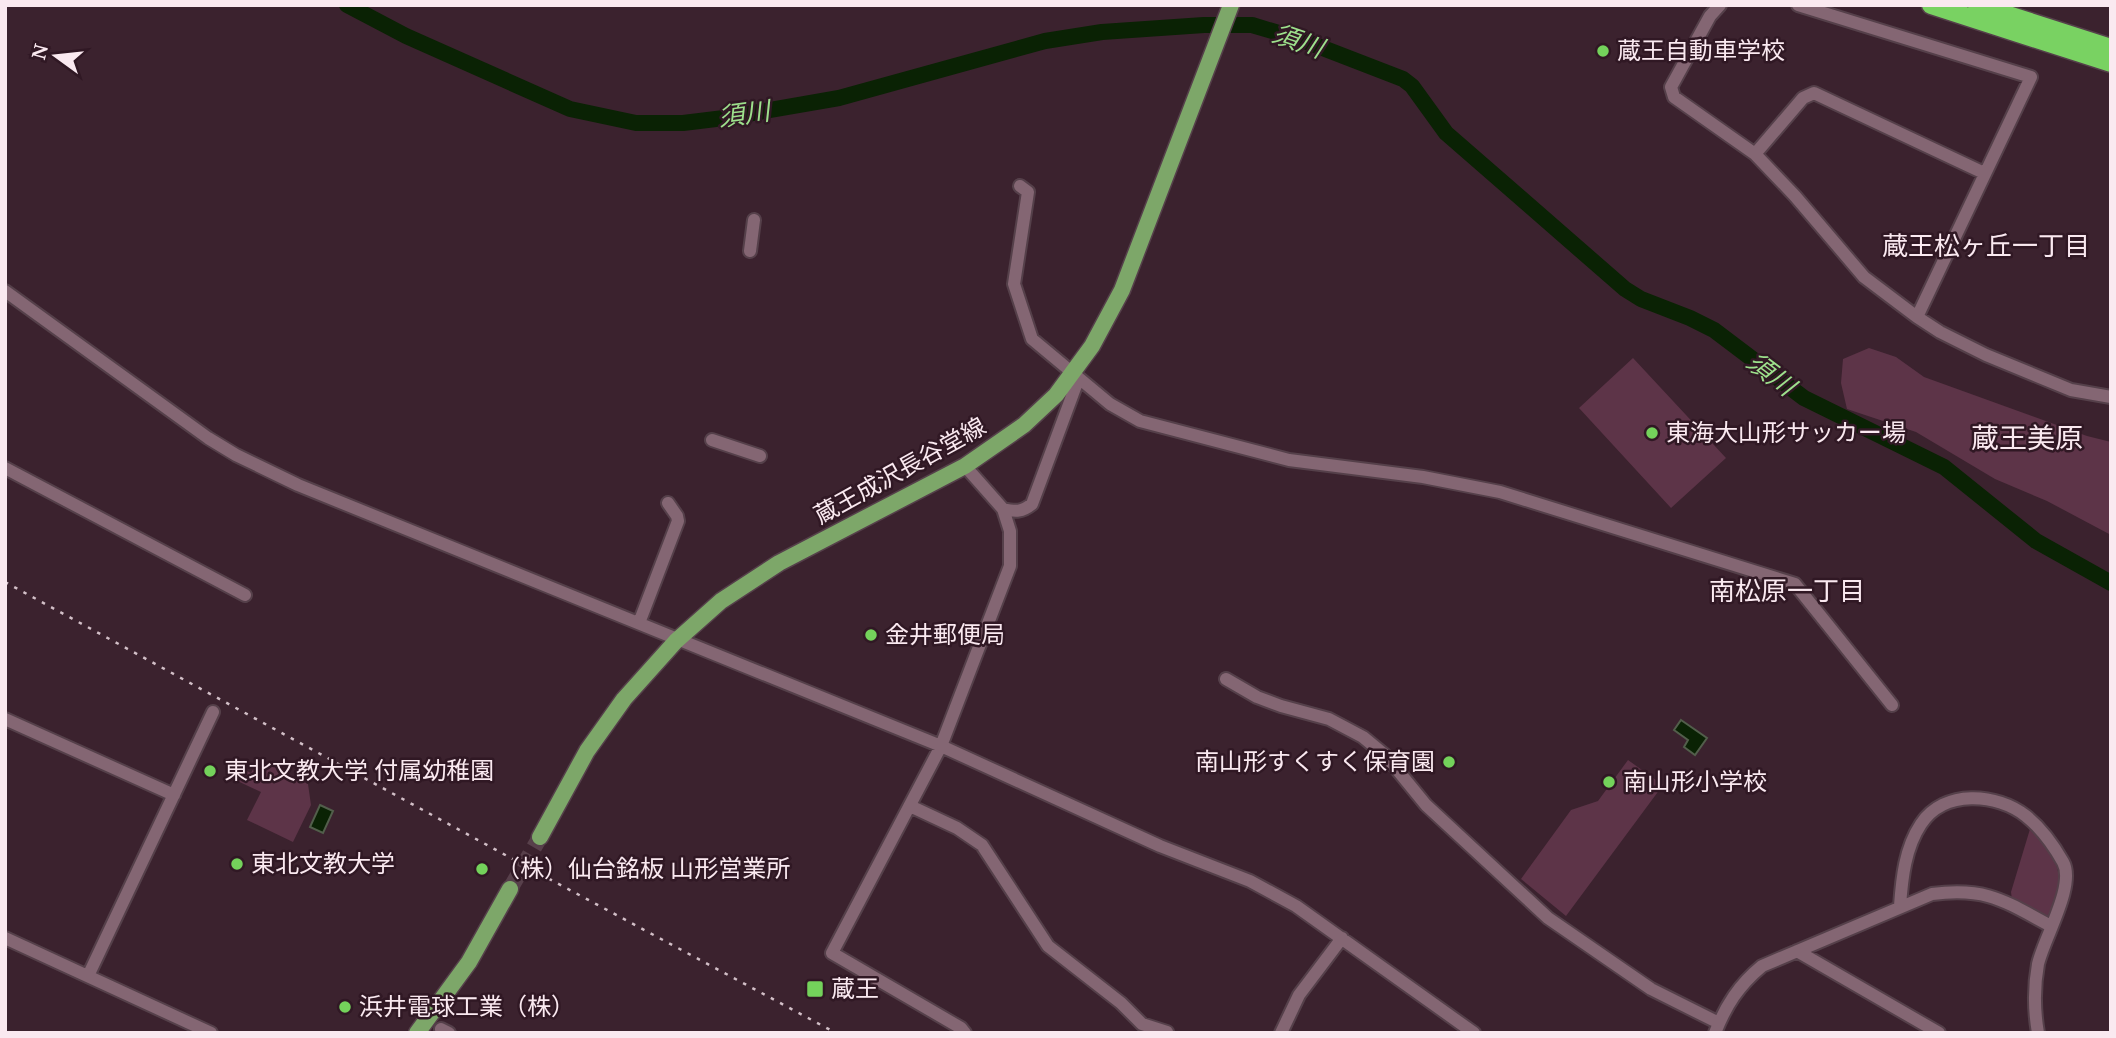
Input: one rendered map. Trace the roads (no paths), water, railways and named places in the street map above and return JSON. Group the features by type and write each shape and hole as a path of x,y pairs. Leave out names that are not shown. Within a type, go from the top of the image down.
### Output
{"highway":[{"path":"1931,5 2111,62"},
{"path":"1977,5 2111,48"}],"main road":[{"name":"蔵王成沢長谷堂線","path":"540,836 587,751 606,723 676,640 722,601 779,563 965,466 1024,425 1075,376 1117,300 1231,5"},
{"path":"417,1033 469,962 510,889"}],"street":[{"path":"1720,5 1710,16 1671,87 1674,97 1755,154 1864,277 1917,317 1940,332 1998,360 2071,390 2111,397"},
{"path":"1798,5 2031,76 1917,317"},
{"path":"1755,154 1803,98 1814,93 1984,173"},
{"path":"1020,187 1028,192 1014,284 1032,339 1110,404 1139,421 1289,460 1423,477 1500,492 1795,584 1892,705"},
{"path":"750,251 754,220"},
{"path":"5,291 236,456 298,485 941,746 1102,821 1250,881 1296,906 1474,1033"},
{"path":"1003,509 1015,512 1032,504 1075,376"},
{"path":"712,440 760,456"},
{"path":"965,466 1003,509 1010,531 1010,566 941,746 831,953 925,1006 965,1033"},
{"path":"5,468 245,595"},
{"path":"639,623 678,522 668,503"},
{"path":"1226,679 1257,697 1340,723 1363,737 1386,756 1426,805 1548,918 1651,989 1717,1028 1730,999 1762,966 1932,894 1979,892 2008,903 2051,926"},
{"path":"88,976 213,712"},
{"path":"5,719 174,795"},
{"path":"1900,906 1905,863 1922,823 1931,812 1949,802 1964,798 1991,800 2025,815 2048,839 2065,864 2067,872 2066,883 2041,952 2036,979 2038,1033"},
{"path":"910,806 957,828 982,845 1048,946 1122,1003 1142,1024 1167,1032"},
{"path":"5,938 211,1033"},
{"path":"1281,1033 1304,988 1342,938"},
{"path":"1797,951 1940,1033"}],"waterway":[{"name":"須川","path":"347,5 406,36 570,109 636,123 683,123 724,118 839,98 1045,41 1102,32 1204,25 1252,25 1302,40 1403,79 1412,86 1446,133 1625,289 1641,299 1714,330 1804,398 1944,467 2036,541 2111,583"}],"tunnel":[{"path":"510,889 540,837"}],"railway":[{"path":"5,582 836,1033"}],"place":[{"name":"蔵王自動車学校","path":"1603,51"},
{"name":"東海大山形サッカー場","path":"1652,433"},
{"name":"金井郵便局","path":"871,635"},
{"name":"南山形すくすく保育園","path":"1449,762"},
{"name":"東北文教大学 付属幼稚園","path":"210,771"},
{"name":"南山形小学校","path":"1609,782"},
{"name":"東北文教大学","path":"237,864"},
{"name":"（株）仙台銘板 山形営業所","path":"482,869"},
{"name":"蔵王","path":"815,989"},
{"name":"浜井電球工業（株）","path":"345,1007"}],"district":[{"name":"蔵王松ヶ丘一丁目","path":"1986,246"},
{"name":"蔵王美原","path":"2027,438"},
{"name":"南松原一丁目","path":"1787,591"}]}
